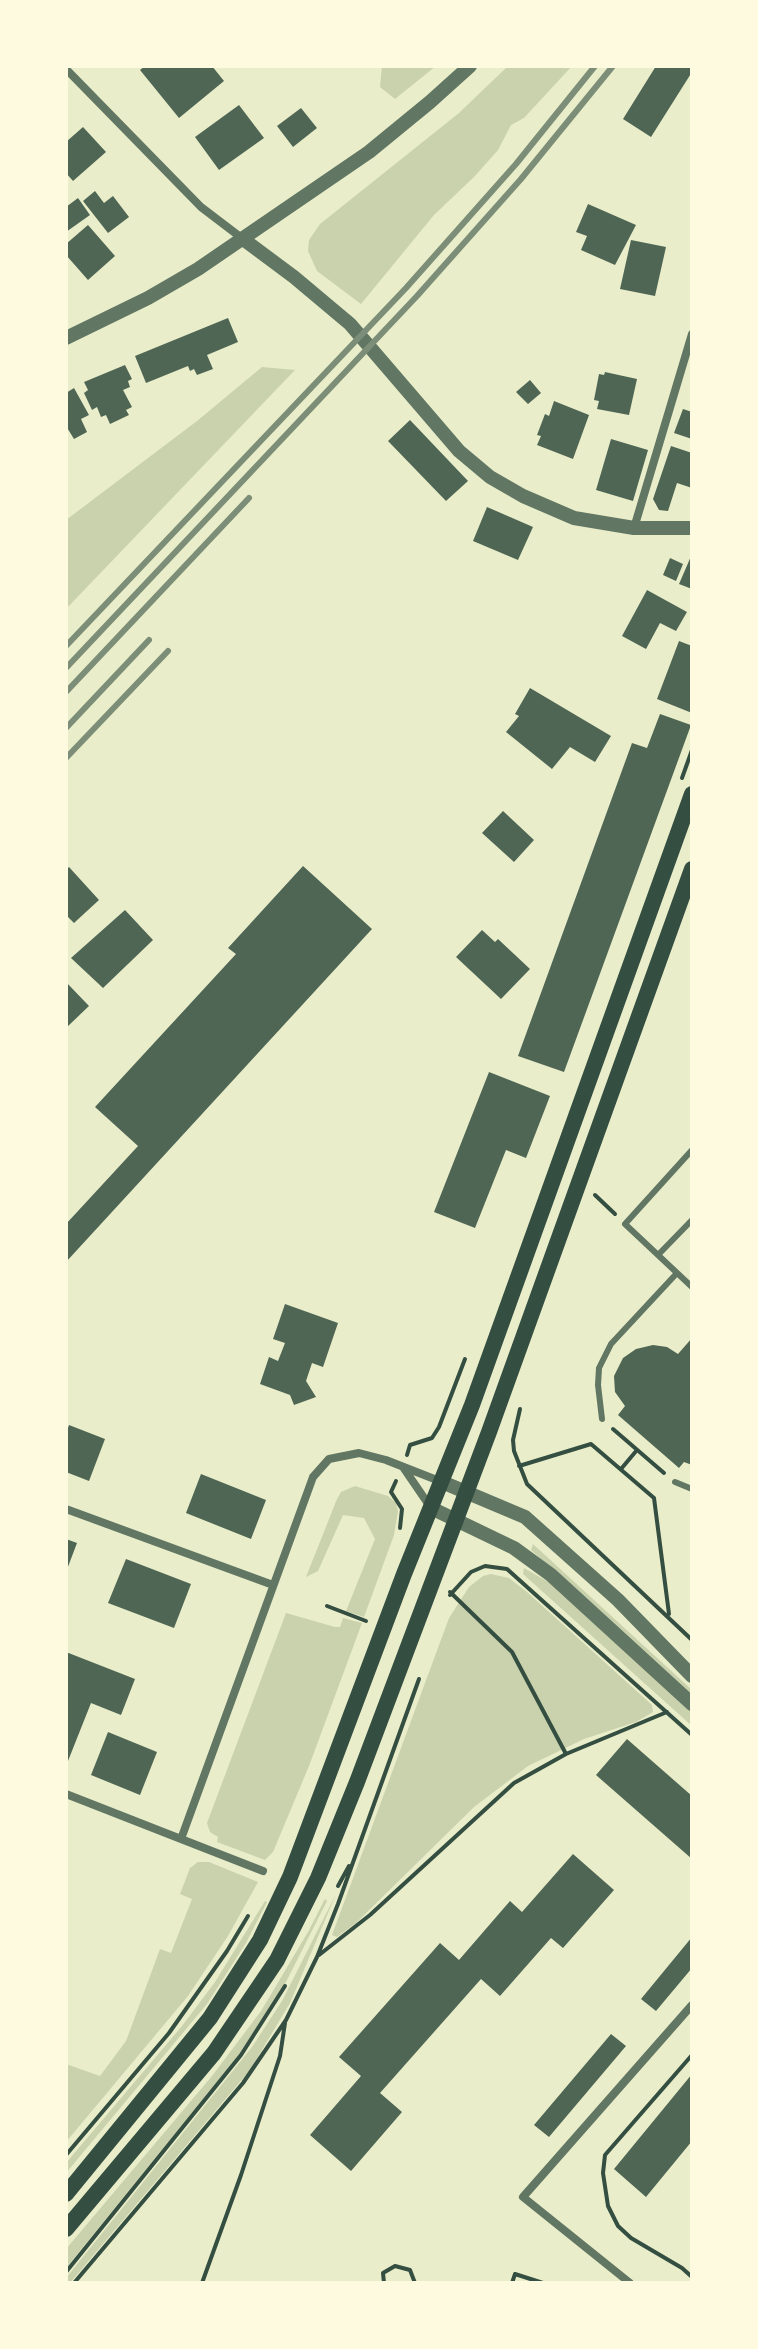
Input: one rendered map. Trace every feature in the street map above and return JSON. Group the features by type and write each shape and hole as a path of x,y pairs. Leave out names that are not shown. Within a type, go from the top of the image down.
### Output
{"main road":[{"path":"66,2194 210,2018 260,1940 307,1839 472,1405 692,794"},
{"path":"66,2229 194,2078 284,1947 318,1878 489,1432 692,869"}],"street":[{"path":"66,338 148,298 243,239 369,152 470,66"},
{"path":"66,69 201,207 306,286 350,324 459,451 490,477 523,496 574,518 634,528 692,528"},
{"path":"634,528 692,334"},
{"path":"181,1839 313,1477 329,1459 359,1453 402,1466 525,1517 618,1600 692,1676"},
{"path":"402,1466 431,1508 514,1548 551,1575 692,1704"},
{"path":"66,1509 273,1585"},
{"path":"66,1794 263,1871"},
{"path":"630,2283 523,2197 692,2005"}],"lane":[{"path":"692,1150 625,1224 692,1287"},
{"path":"658,1255 692,1220"},
{"path":"602,1419 599,1368 611,1344 677,1273"},
{"path":"675,1482 692,1489"}],"path":[{"path":"594,1194 625,1224"},
{"path":"602,1419 675,1482"},
{"path":"518,1466 591,1444 654,1498 669,1616"},
{"path":"621,1469 638,1450"},
{"path":"535,1491 692,1640"},
{"path":"391,1492 402,1509 400,1529"},
{"path":"445,1607 452,1593 471,1572 485,1566 507,1569 692,1735"},
{"path":"452,1593 512,1652 566,1754"},
{"path":"327,1606 368,1622"},
{"path":"74,2283 243,2083 286,2020 317,1957 419,1679"},
{"path":"317,1957 370,1915 514,1783 566,1754 667,1712"},
{"path":"66,2155 169,2033 227,1951 252,1909"},
{"path":"202,2283 275,2071 286,2020"},
{"path":"692,2055 605,2155 603,2173 608,2206 618,2226 631,2238 692,2277"},
{"path":"384,2283 383,2273 395,2266 410,2270 415,2283"},
{"path":"512,2283 515,2274 543,2283"}],"green space":[{"path":"382,66 436,66 395,99 380,87"},
{"path":"508,66 572,66 524,118 511,125 498,150 434,215 361,304 317,271 308,251 309,240 320,224 459,113"},
{"path":"262,367 295,370 66,609 66,520 197,421"},
{"path":"355,1486 388,1496 396,1503 398,1511 394,1535 364,1617 346,1611 375,1539 364,1518 343,1515 318,1571 306,1577 337,1499 341,1492"},
{"path":"533,1544 692,1690 692,1696 531,1550"},
{"path":"524,1568 550,1583 575,1604 692,1712 692,1726 523,1574"},
{"path":"491,1574 509,1578 527,1592 652,1705 653,1712 636,1722 584,1739 528,1766 474,1807 356,1923 337,1937 332,1935 449,1618 469,1587"},
{"path":"286,1613 335,1627 340,1627 343,1618 362,1623 309,1766 273,1852 265,1860 217,1842 218,1837 210,1832 207,1823"},
{"path":"198,1862 209,1862 258,1882 228,1936 188,1996 66,2142 66,2064 100,2076 126,2041 160,1949 171,1953 192,1899 180,1894 190,1868"},
{"path":"336,1894 290,2003 250,2070 70,2283 66,2283 66,2278 252,2047 282,2001"},
{"path":"325,1899 327,1901 285,1984 238,2056 66,2268 66,2249 212,2076 261,2011"},
{"path":"265,1901 246,1943 207,2004 66,2173 66,2163 182,2026 215,1982"}],"building":[{"path":"145,66 212,66 224,81 179,118 140,70"},
{"path":"656,66 692,66 692,72 651,137 623,119"},
{"path":"239,105 264,138 219,170 195,137"},
{"path":"301,108 317,128 293,147 277,126"},
{"path":"83,127 106,152 73,181 66,173 66,142"},
{"path":"95,191 104,203 113,196 129,217 108,233 83,201"},
{"path":"78,198 90,215 66,232 66,207"},
{"path":"588,204 636,225 615,265 581,250 587,236 576,232"},
{"path":"88,225 115,256 88,280 66,255 66,244"},
{"path":"631,240 666,247 655,296 620,289"},
{"path":"228,318 238,342 207,355 213,369 197,375 188,366 146,383 135,356"},
{"path":"125,365 132,379 128,381 130,387 123,390 132,407 126,410 129,415 110,424 106,415 101,417 97,407 92,410 84,393 88,390 84,382"},
{"path":"605,372 637,379 629,415 597,409 599,401 594,400 599,374 604,375"},
{"path":"530,380 541,393 528,404 516,392"},
{"path":"74,388 89,415 81,419 87,432 74,439 66,426 66,393"},
{"path":"554,401 589,415 573,459 537,445 541,436 537,435 545,414 549,416"},
{"path":"683,409 692,412 692,439 674,433"},
{"path":"410,420 468,481 446,501 388,441"},
{"path":"611,439 648,450 633,501 596,490"},
{"path":"671,446 692,453 692,488 677,483 668,511 659,510 653,499"},
{"path":"487,507 533,527 518,560 473,541"},
{"path":"692,554 692,589 679,584"},
{"path":"670,558 683,564 676,581 663,575"},
{"path":"647,590 687,612 676,631 660,623 646,649 622,636"},
{"path":"679,641 692,646 692,713 657,699"},
{"path":"530,688 611,736 595,762 570,747 552,769 506,732 519,716 515,714"},
{"path":"660,714 691,725 564,1072 518,1056 632,743 647,748"},
{"path":"503,811 534,840 514,862 482,833"},
{"path":"303,866 372,929 66,1262 66,1224 138,1146 95,1107 236,954 228,948"},
{"path":"69,867 99,900 74,923 66,915 66,870"},
{"path":"125,910 153,940 103,988 71,958"},
{"path":"482,930 495,942 498,939 530,969 501,999 456,957"},
{"path":"66,982 89,1006 66,1028"},
{"path":"489,1072 550,1096 526,1158 506,1150 475,1228 434,1212"},
{"path":"285,1304 338,1323 323,1367 312,1363 306,1381 316,1397 294,1405 290,1395 260,1384 269,1357 278,1361 285,1343 273,1339"},
{"path":"692,1338 692,1465 684,1462 679,1468 618,1415 625,1406 615,1392 614,1376 623,1358 636,1349 653,1345 667,1347 678,1354"},
{"path":"69,1425 105,1439 89,1481 66,1472 66,1433"},
{"path":"201,1474 266,1500 251,1539 186,1513"},
{"path":"66,1539 77,1543 66,1572"},
{"path":"126,1559 191,1584 174,1628 108,1603"},
{"path":"66,1652 135,1679 121,1715 91,1703 66,1766"},
{"path":"108,1732 157,1752 140,1795 91,1775"},
{"path":"627,1739 692,1796 692,1859 596,1775"},
{"path":"573,1854 614,1890 563,1948 551,1938 500,1996 481,1979 380,2093 402,2112 351,2171 310,2135 361,2076 339,2057 440,1943 459,1960 510,1901 522,1912"},
{"path":"692,1937 692,1968 656,2011 641,1999"},
{"path":"611,2034 626,2046 549,2137 534,2125"},
{"path":"692,2074 692,2141 646,2197 614,2169"}],"railway":[{"path":"66,646 406,288 516,164 595,66"},
{"path":"66,668 417,296 521,179 613,66"},
{"path":"66,692 249,498"},
{"path":"66,728 149,640"},
{"path":"66,758 168,651"}]}
